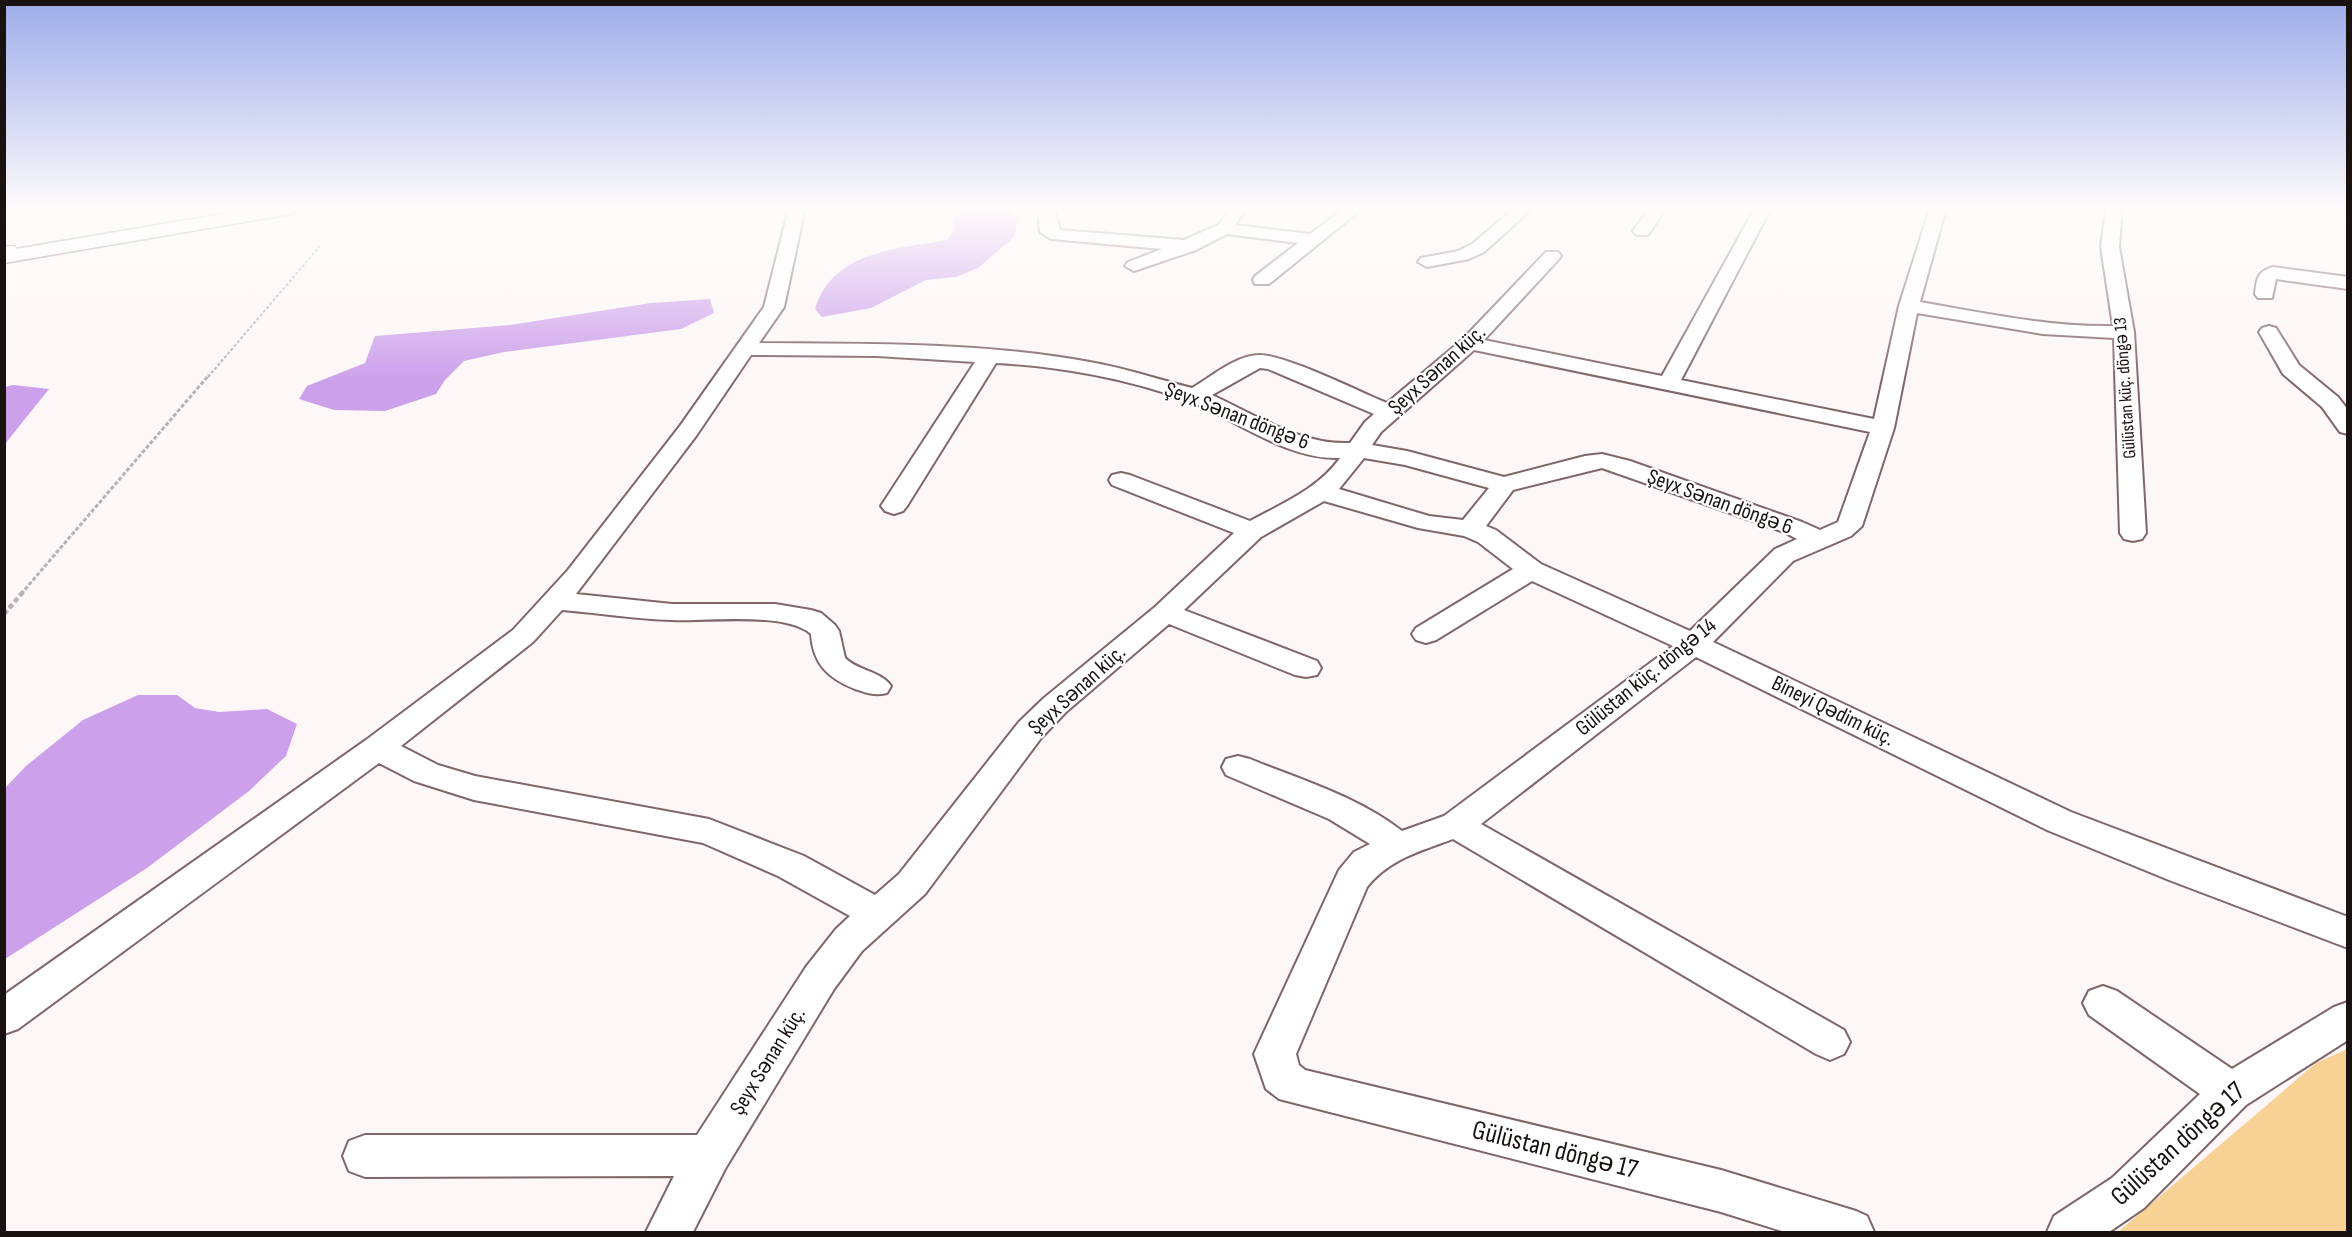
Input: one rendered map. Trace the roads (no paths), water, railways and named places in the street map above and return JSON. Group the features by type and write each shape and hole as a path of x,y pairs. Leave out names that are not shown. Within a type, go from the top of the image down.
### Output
{"street":[{"path":"4,1017 377,748 523,636 557,601 688,431 746,350 774,307 784,266"},
{"path":"1262,280 1281,266"},
{"name":"Şeyx Sənan küç.","path":"669,1233 709,1155 820,978 849,940 912,884 1009,762 1030,730 1055,705 1165,613 1252,531 1321,492 1338,478 1373,427 1470,343 1543,266"},
{"path":"1669,383 1732,266"},
{"name":"Gülüstan küç. döngə 14","path":"1275,1054 1352,880 1367,861 1397,846 1456,825 1695,643 1784,555 1799,545 1836,534 1849,526 1883,428 1909,306 1921,266"},
{"name":"Gülüstan küç. döngə 13","path":"2113,266 2124,332 2133,533"},
{"path":"2265,294 2267,275 2273,273 2348,284"},
{"path":"1909,306 2060,330 2092,333 2124,332"},
{"path":"2269,332 2291,369 2339,403 2348,427"},
{"path":"1470,343 1883,428"},
{"name":"Şeyx Sənan döngə 6","path":"746,350 877,350 989,357 1095,369 1196,396 1302,445 1331,451 1358,450 1407,458 1504,485 1585,463 1602,461 1782,523 1817,539"},
{"path":"894,506 989,357"},
{"path":"1196,396 1258,361 1273,363 1391,413"},
{"path":"1121,480 1252,531"},
{"path":"1470,529 1504,485"},
{"name":"Bineyi Qədim küç.","path":"1321,492 1428,523 1470,529 1487,536 1532,570 1695,643 2027,806 2144,856 2348,933"},
{"path":"1426,634 1532,570"},
{"path":"557,601 672,612 775,613 811,619 825,631 825,654 839,670 876,686"},
{"path":"1165,613 1306,668"},
{"path":"377,748 426,773 474,788 709,832 791,866 879,915"},
{"path":"1238,767 1358,818 1378,829 1397,846"},
{"path":"1456,825 1830,1042"},
{"path":"2103,1003 2230,1092"},
{"name":"Gülüstan döngə 17","path":"2070,1233 2128,1193 2230,1092 2348,1019"},
{"name":"Gülüstan döngə 17","path":"1275,1054 1281,1076 1294,1086 1721,1191 1840,1227 1851,1233"},
{"path":"365,1156 709,1155"}]}
